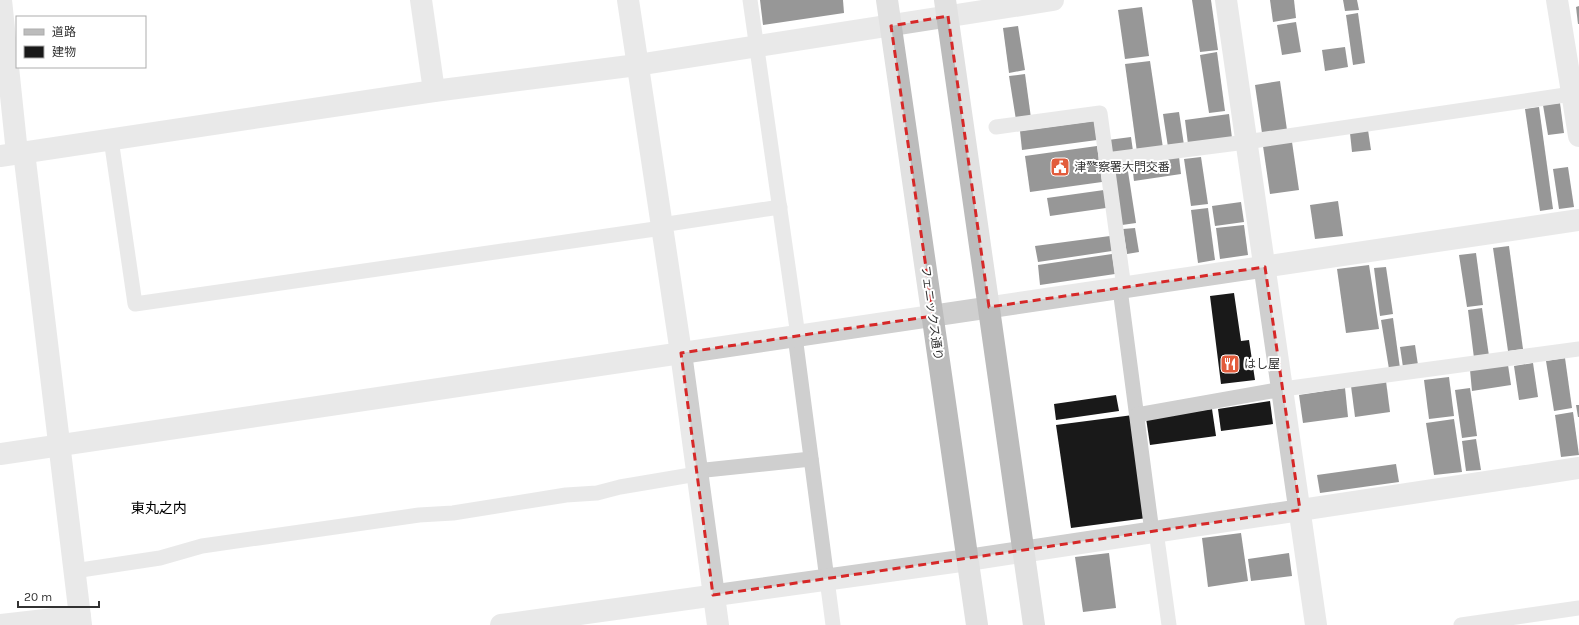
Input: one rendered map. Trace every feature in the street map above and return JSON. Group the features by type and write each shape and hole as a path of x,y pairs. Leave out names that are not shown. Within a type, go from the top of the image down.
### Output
{"street":[{"path":"1,0 14,154 59,445 80,620 1,625"},
{"path":"420,0 434,91"},
{"path":"628,0 718,625"},
{"name":"フェニックス通り","path":"887,0 977,625"},
{"path":"14,154 434,91 637,64 891,26 946,8 997,8 1053,0"},
{"path":"1226,0 1316,625"},
{"path":"1557,0 1579,136"},
{"path":"946,8 1034,625"},
{"path":"0,454 1579,220"},
{"path":"501,625 968,560 1579,468"}],"lane":[{"path":"750,0 780,207 833,625"},
{"path":"1106,160 1246,142 1572,94"},
{"path":"996,127 1100,113 1137,415 1169,625"},
{"path":"110,139 135,304 780,207"},
{"path":"1137,415 1282,389 1579,349"},
{"path":"74,571 160,558 202,546 419,515 453,513 566,495 597,493 620,487 696,473 811,459"},
{"path":"1461,625 1579,608"}],"highlighted area":[{"path":"948,16 989,307 1265,267 1300,510 713,595 681,353 933,316 891,26"}],"building":[{"path":"760,0 843,0 844,13 763,25"},
{"path":"1192,0 1211,0 1218,50 1200,52"},
{"path":"1270,0 1294,0 1296,18 1273,22"},
{"path":"1343,0 1357,0 1359,10 1345,11"},
{"path":"1579,6 1579,24 1578,24 1576,7"},
{"path":"1142,7 1149,56 1125,59 1118,10"},
{"path":"1358,13 1365,63 1353,65 1346,15"},
{"path":"1296,22 1301,52 1282,55 1277,25"},
{"path":"1018,26 1025,70 1009,73 1003,28"},
{"path":"1345,47 1348,67 1325,71 1322,50"},
{"path":"1217,52 1225,111 1209,113 1200,55"},
{"path":"1150,61 1163,148 1137,152 1125,64"},
{"path":"1025,74 1031,118 1016,120 1009,76"},
{"path":"1280,81 1287,130 1262,133 1255,85"},
{"path":"1560,103 1564,133 1548,135 1543,105"},
{"path":"1539,107 1553,209 1540,211 1525,109"},
{"path":"1179,112 1184,145 1168,147 1163,114"},
{"path":"1229,114 1232,138 1188,144 1185,120"},
{"path":"1094,121 1097,140 1022,150 1020,131"},
{"path":"1368,130 1371,150 1352,152 1350,133"},
{"path":"1131,137 1133,151 1110,154 1108,140"},
{"path":"1292,142 1299,190 1270,194 1263,146"},
{"path":"1097,146 1102,182 1030,192 1025,156"},
{"path":"1179,157 1181,174 1134,181 1132,164"},
{"path":"1201,157 1208,204 1191,206 1184,159"},
{"path":"1127,165 1136,223 1122,225 1114,167"},
{"path":"1568,167 1574,207 1559,209 1553,169"},
{"path":"1104,190 1106,208 1050,216 1047,198"},
{"path":"1338,201 1343,236 1315,239 1310,205"},
{"path":"1241,202 1244,222 1215,226 1212,206"},
{"path":"1208,208 1215,260 1198,263 1191,210"},
{"path":"1244,225 1248,255 1220,259 1216,228"},
{"path":"1135,228 1139,252 1127,254 1123,229"},
{"path":"1110,236 1112,251 1038,262 1035,246"},
{"path":"1509,246 1523,349 1508,351 1493,248"},
{"path":"1476,253 1483,305 1467,307 1459,255"},
{"path":"1112,254 1115,274 1040,285 1038,265"},
{"path":"1369,265 1379,329 1346,333 1337,269"},
{"path":"1386,267 1393,314 1380,316 1374,268"},
{"path":"1234,293 1241,341 1249,340 1255,380 1221,384 1210,296"},
{"path":"1482,308 1489,356 1474,358 1468,310"},
{"path":"1393,318 1400,368 1389,369 1381,320"},
{"path":"1415,345 1418,365 1403,367 1400,347"},
{"path":"1565,358 1572,408 1554,411 1546,361"},
{"path":"1533,363 1538,397 1519,400 1514,366"},
{"path":"1508,365 1511,385 1472,391 1470,370"},
{"path":"1449,377 1454,416 1429,419 1424,380"},
{"path":"1386,381 1390,412 1355,417 1351,386"},
{"path":"1345,388 1348,417 1303,423 1299,395"},
{"path":"1470,388 1477,436 1462,438 1455,390"},
{"path":"1116,395 1119,411 1056,420 1054,404"},
{"path":"1270,401 1273,424 1221,431 1218,409"},
{"path":"1576,405 1579,405 1579,417 1578,417"},
{"path":"1212,409 1216,436 1150,445 1146,418"},
{"path":"1573,412 1579,455 1561,457 1555,415"},
{"path":"1133,415 1147,518 1071,528 1056,425"},
{"path":"1454,419 1462,472 1434,475 1426,423"},
{"path":"1476,439 1481,470 1466,471 1462,441"},
{"path":"1396,464 1399,482 1320,493 1317,475"},
{"path":"1241,533 1248,581 1208,587 1202,538"},
{"path":"1109,553 1116,608 1083,612 1075,557"},
{"path":"1289,553 1292,576 1251,581 1248,559"}],"place":[{"name":"津警察署大門交番","path":"1060,167"},
{"name":"はし屋","path":"1230,364"}],"district":[{"name":"東丸之内","path":"159,508"}]}
